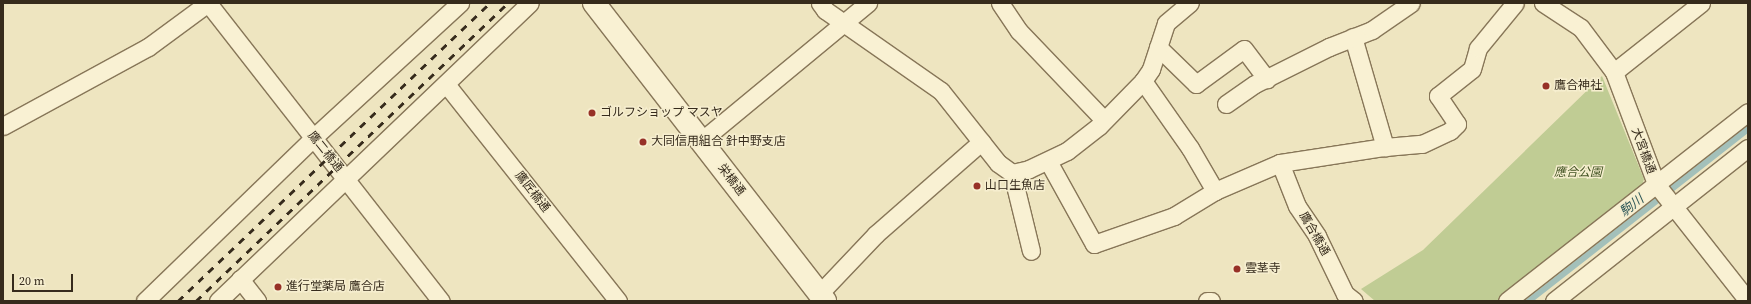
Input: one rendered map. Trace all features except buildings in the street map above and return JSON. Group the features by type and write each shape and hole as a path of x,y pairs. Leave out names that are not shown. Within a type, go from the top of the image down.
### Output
{"street":[{"path":"3,126 148,47 208,3"},
{"name":"鷹二橋通","path":"208,3 313,138 347,178 441,301"},
{"path":"145,301 313,138 460,3"},
{"path":"218,301 530,3"},
{"name":"栄橋通","path":"594,3 701,141 818,299"},
{"path":"820,3 844,23 941,91 998,163 1012,173 1031,251"},
{"path":"701,141 868,3"},
{"path":"1000,3 1019,30 1104,120"},
{"path":"1012,173 1029,169 1068,151 1104,120 1143,81 1151,69 1166,23 1189,3"},
{"path":"1226,104 1266,79 1353,37 1372,30 1411,3"},
{"path":"1048,160 1094,244 1174,216 1215,191 1280,163 1385,147 1422,144 1450,131 1457,124 1438,96 1472,69 1478,48 1515,3"},
{"name":"大宮橋通","path":"1543,3 1580,28 1614,72 1664,195 1748,301"},
{"path":"1614,72 1701,3"},
{"path":"1353,37 1385,147"},
{"path":"1158,47 1196,84 1244,49 1266,79"},
{"path":"1143,81 1190,148 1215,191"},
{"name":"鷹匠橋通","path":"446,84 618,301"},
{"path":"1562,299 1748,112"},
{"path":"818,299 876,234 981,142"},
{"path":"1507,301 1664,195 1748,148"},
{"name":"鷹合橋通","path":"1280,163 1297,206 1317,236 1345,294 1354,301"},
{"path":"240,279 257,301"}],"green space":[{"name":"應合公園","path":"1602,76 1644,179 1641,189 1497,301 1375,301 1361,289 1423,250"}],"waterway":[{"name":"駒川","path":"1529,301 1748,129"}],"railway":[{"path":"178,301 490,3"},
{"path":"196,301 508,3"}],"place":[{"name":"鷹合神社","path":"1546,86"},
{"name":"ゴルフショップ マスヤ","path":"592,113"},
{"name":"大同信用組合 針中野支店","path":"643,142"},
{"name":"山口生魚店","path":"977,186"},
{"name":"雲茎寺","path":"1237,269"},
{"name":"進行堂薬局 鷹合店","path":"278,287"}]}
